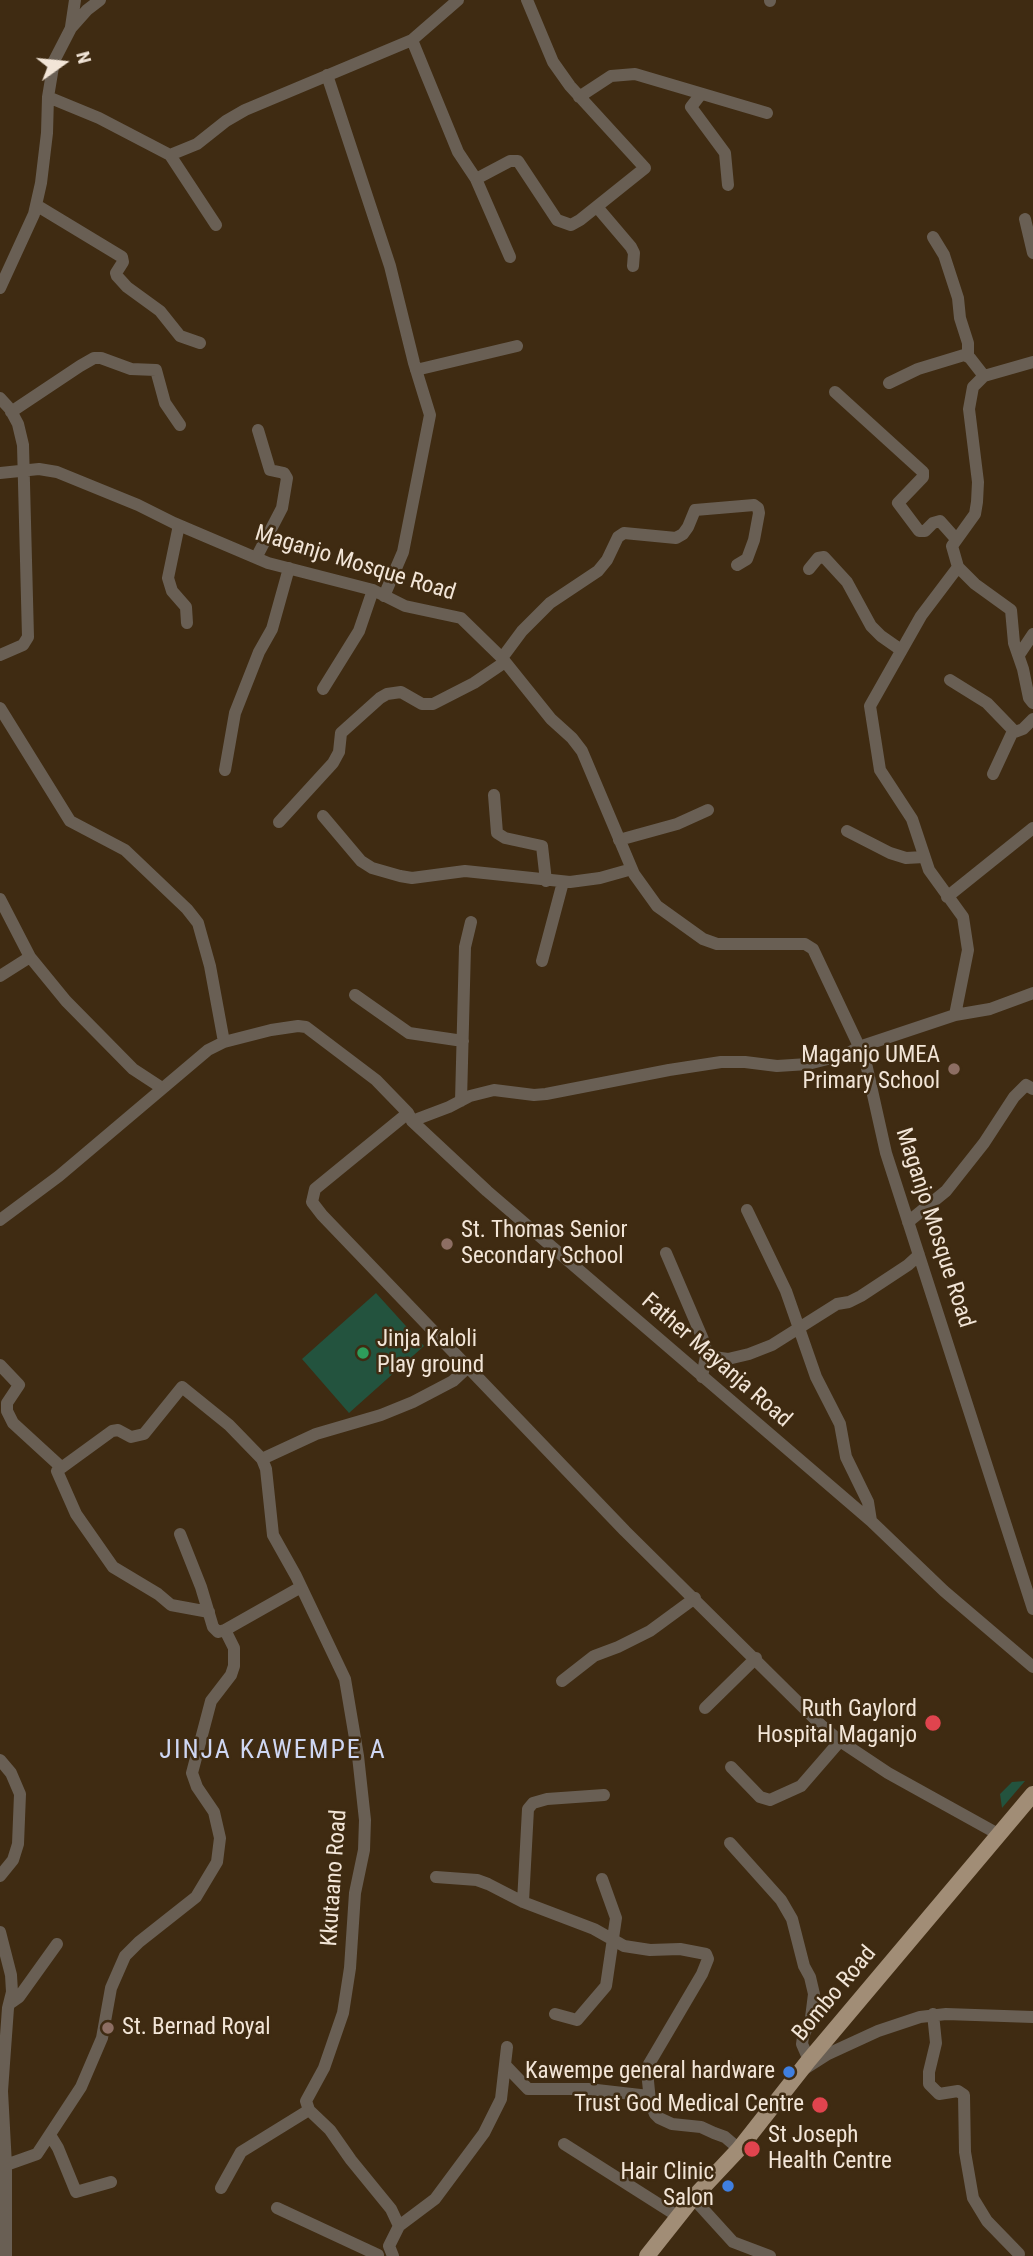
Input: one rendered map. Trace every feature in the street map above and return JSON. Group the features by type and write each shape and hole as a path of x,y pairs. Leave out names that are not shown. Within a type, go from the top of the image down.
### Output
{"main road":[{"name":"Bombo Road","path":"647,2256 1033,1794"}],"street":[{"path":"71,28 75,0"},
{"path":"0,288 36,205 45,165 48,97 54,61 71,28 100,0"},
{"path":"170,155 197,144 245,110 412,40 458,0"},
{"path":"476,179 515,160 518,161 558,220 571,225 645,168 579,97 553,62 527,0"},
{"path":"412,40 458,152 476,179 510,257"},
{"path":"579,97 611,76 635,74 766,113"},
{"path":"323,688 359,631 403,552 430,415 390,266 327,75"},
{"path":"701,94 691,107 725,153 728,185"},
{"path":"48,97 130,133 170,155 216,225"},
{"path":"36,205 122,257 117,276 127,288 160,312 172,330 200,343"},
{"path":"597,207 631,247 634,253 633,266"},
{"path":"1025,219 1033,253"},
{"path":"933,237 944,255 958,298 960,318 968,342 968,356 984,376"},
{"path":"416,370 517,346"},
{"path":"889,383 931,364 968,356"},
{"path":"12,412 80,366 94,358 101,358 131,369 156,370 165,403 180,425"},
{"path":"1033,362 984,376 973,387 969,409 978,482 977,502 975,514 953,542 952,550 958,567 975,584 1011,610 1014,643 1020,655 1029,698 1033,703"},
{"path":"835,392 923,472 923,477 898,503 919,531 925,531 933,523 940,522 956,539"},
{"path":"0,398 18,424 23,445 28,637 23,645 0,655"},
{"path":"256,558 282,508 287,478 284,473 270,470 258,430"},
{"name":"Maganjo Mosque Road","path":"0,473 39,469 57,472 256,558 379,593 405,606 461,618 503,660 551,719 582,751 632,869 644,891 657,906 704,939 717,944 805,944 813,949 865,1059 883,1143 1033,1609"},
{"path":"279,822 333,763 339,752 341,733 380,698 401,692 422,704 433,704 474,683 503,660 522,631 550,603 598,570 607,560 618,537 624,533 676,538 688,527 695,510 754,505 759,513 754,540 747,559 737,565"},
{"path":"179,526 168,578 172,591 186,607 187,623"},
{"path":"809,569 818,558 824,557 847,582 871,625 901,650"},
{"path":"955,1015 968,950 967,930 959,910 929,870 912,819 880,770 871,714 872,699 921,616 958,567"},
{"path":"225,771 235,713 259,652 272,629 289,568"},
{"path":"1020,655 1033,634"},
{"path":"950,680 987,703 1013,731 1020,731 1033,719"},
{"path":"0,708 70,821 125,850 187,909 198,923 210,966 224,1042 208,1050 59,1176 0,1220"},
{"path":"993,774 1013,731"},
{"path":"494,795 497,833 505,838 542,846 545,881"},
{"path":"619,840 677,824 708,810"},
{"path":"323,816 361,861 387,873 412,878 465,871 563,881 600,878 632,869"},
{"path":"947,897 1033,828"},
{"path":"847,831 890,853 906,858 924,857"},
{"path":"542,961 563,881"},
{"path":"0,898 30,957 66,1001 133,1069 162,1088"},
{"path":"461,1101 465,947 471,922"},
{"path":"0,976 30,957"},
{"path":"998,1834 888,1773 841,1741 625,1531 322,1215 312,1202 312,1195 315,1189 348,1160 410,1117 470,1096 494,1090 546,1094 721,1062 778,1066 808,1064 846,1055 859,1047 955,1015 990,1009 1033,993"},
{"path":"355,995 409,1033 463,1041"},
{"name":"Father Mayanja Road","path":"224,1042 287,1027 306,1027 376,1080 410,1117 498,1200 871,1521 944,1591 1033,1667"},
{"path":"908,1222 946,1191 984,1143 1014,1097 1026,1085 1033,1089"},
{"path":"747,1210 779,1274 816,1377 840,1424 846,1457 868,1502 871,1521"},
{"path":"666,1253 705,1344 702,1377"},
{"path":"706,1356 728,1359 772,1345 837,1304 861,1296 919,1255"},
{"path":"0,1365 19,1385 7,1403 7,1411 13,1423 61,1467"},
{"path":"209,1612 171,1605 113,1567 72,1507 57,1471 112,1431 118,1430 131,1437 144,1434 182,1387 229,1425 262,1460 316,1434 381,1415 413,1402 453,1381 468,1367"},
{"name":"Kkutaano Road","path":"262,1460 266,1469 273,1535 345,1679 356,1737 365,1833 355,1893 347,1995 324,2068 307,2096 309,2110"},
{"path":"180,1534 218,1632 301,1587"},
{"path":"562,1681 594,1656 650,1631 695,1598"},
{"path":"6,2165 37,2154 81,2087 102,2038 111,1988 125,1956 196,1897 217,1862 220,1838 216,1819 193,1780 192,1773 211,1701 231,1675 234,1666 234,1648 225,1630"},
{"path":"705,1708 756,1658"},
{"path":"731,1767 760,1797 770,1800 801,1787 841,1741"},
{"path":"0,1760 11,1773 20,1794 18,1844 13,1860 0,1877"},
{"path":"523,1902 528,1808 533,1802 547,1799 604,1795"},
{"path":"730,1843 773,1890 792,1919 814,1994 811,2018 802,2045 806,2065 878,2031 933,2014 1033,2017"},
{"path":"436,1877 477,1880 523,1902 594,1928 630,1947 687,1949 704,1953 707,1956 702,1974 649,2064 649,2096 652,2109 659,2118 672,2124 708,2130 725,2137 739,2149"},
{"path":"555,2014 578,2020 606,1986 616,1918 602,1879"},
{"path":"0,1931 11,1975 12,1992 2,2091 6,2165 6,2256"},
{"path":"9,2004 19,1997 57,1944"},
{"path":"933,2014 936,2043 929,2084 939,2094 958,2091 964,2095 965,2152 973,2198 987,2221 1019,2253"},
{"path":"278,2208 384,2254 399,2226 435,2199 472,2151 493,2117 501,2099 507,2047"},
{"path":"506,2066 528,2089 588,2089 649,2096"},
{"path":"220,2188 246,2148 309,2110 330,2130 386,2203 399,2226"},
{"path":"50,2135 76,2192 111,2182"},
{"path":"564,2144 679,2217"},
{"path":"693,2198 733,2242 770,2256"}],"green space":[{"name":"Jinja Kaloli Play ground","path":"376,1293 424,1346 349,1413 302,1359"},
{"path":"1025,1781 1002,1808 1000,1794 1012,1782"}],"place":[{"name":"Maganjo UMEA Primary School","path":"954,1069"},
{"name":"St. Thomas Senior Secondary School","path":"447,1244"},
{"name":"Jinja Kaloli Play ground","path":"363,1353"},
{"name":"Ruth Gaylord Hospital Maganjo","path":"933,1723"},
{"name":"St. Bernad Royal","path":"108,2028"},
{"name":"Kawempe general hardware","path":"789,2072"},
{"name":"Trust God Medical Centre","path":"820,2105"},
{"name":"St Joseph Health Centre","path":"752,2149"},
{"name":"Hair Clinic Salon","path":"728,2186"}],"district":[{"name":"JINJA KAWEMPE A","path":"273,1751"}]}
